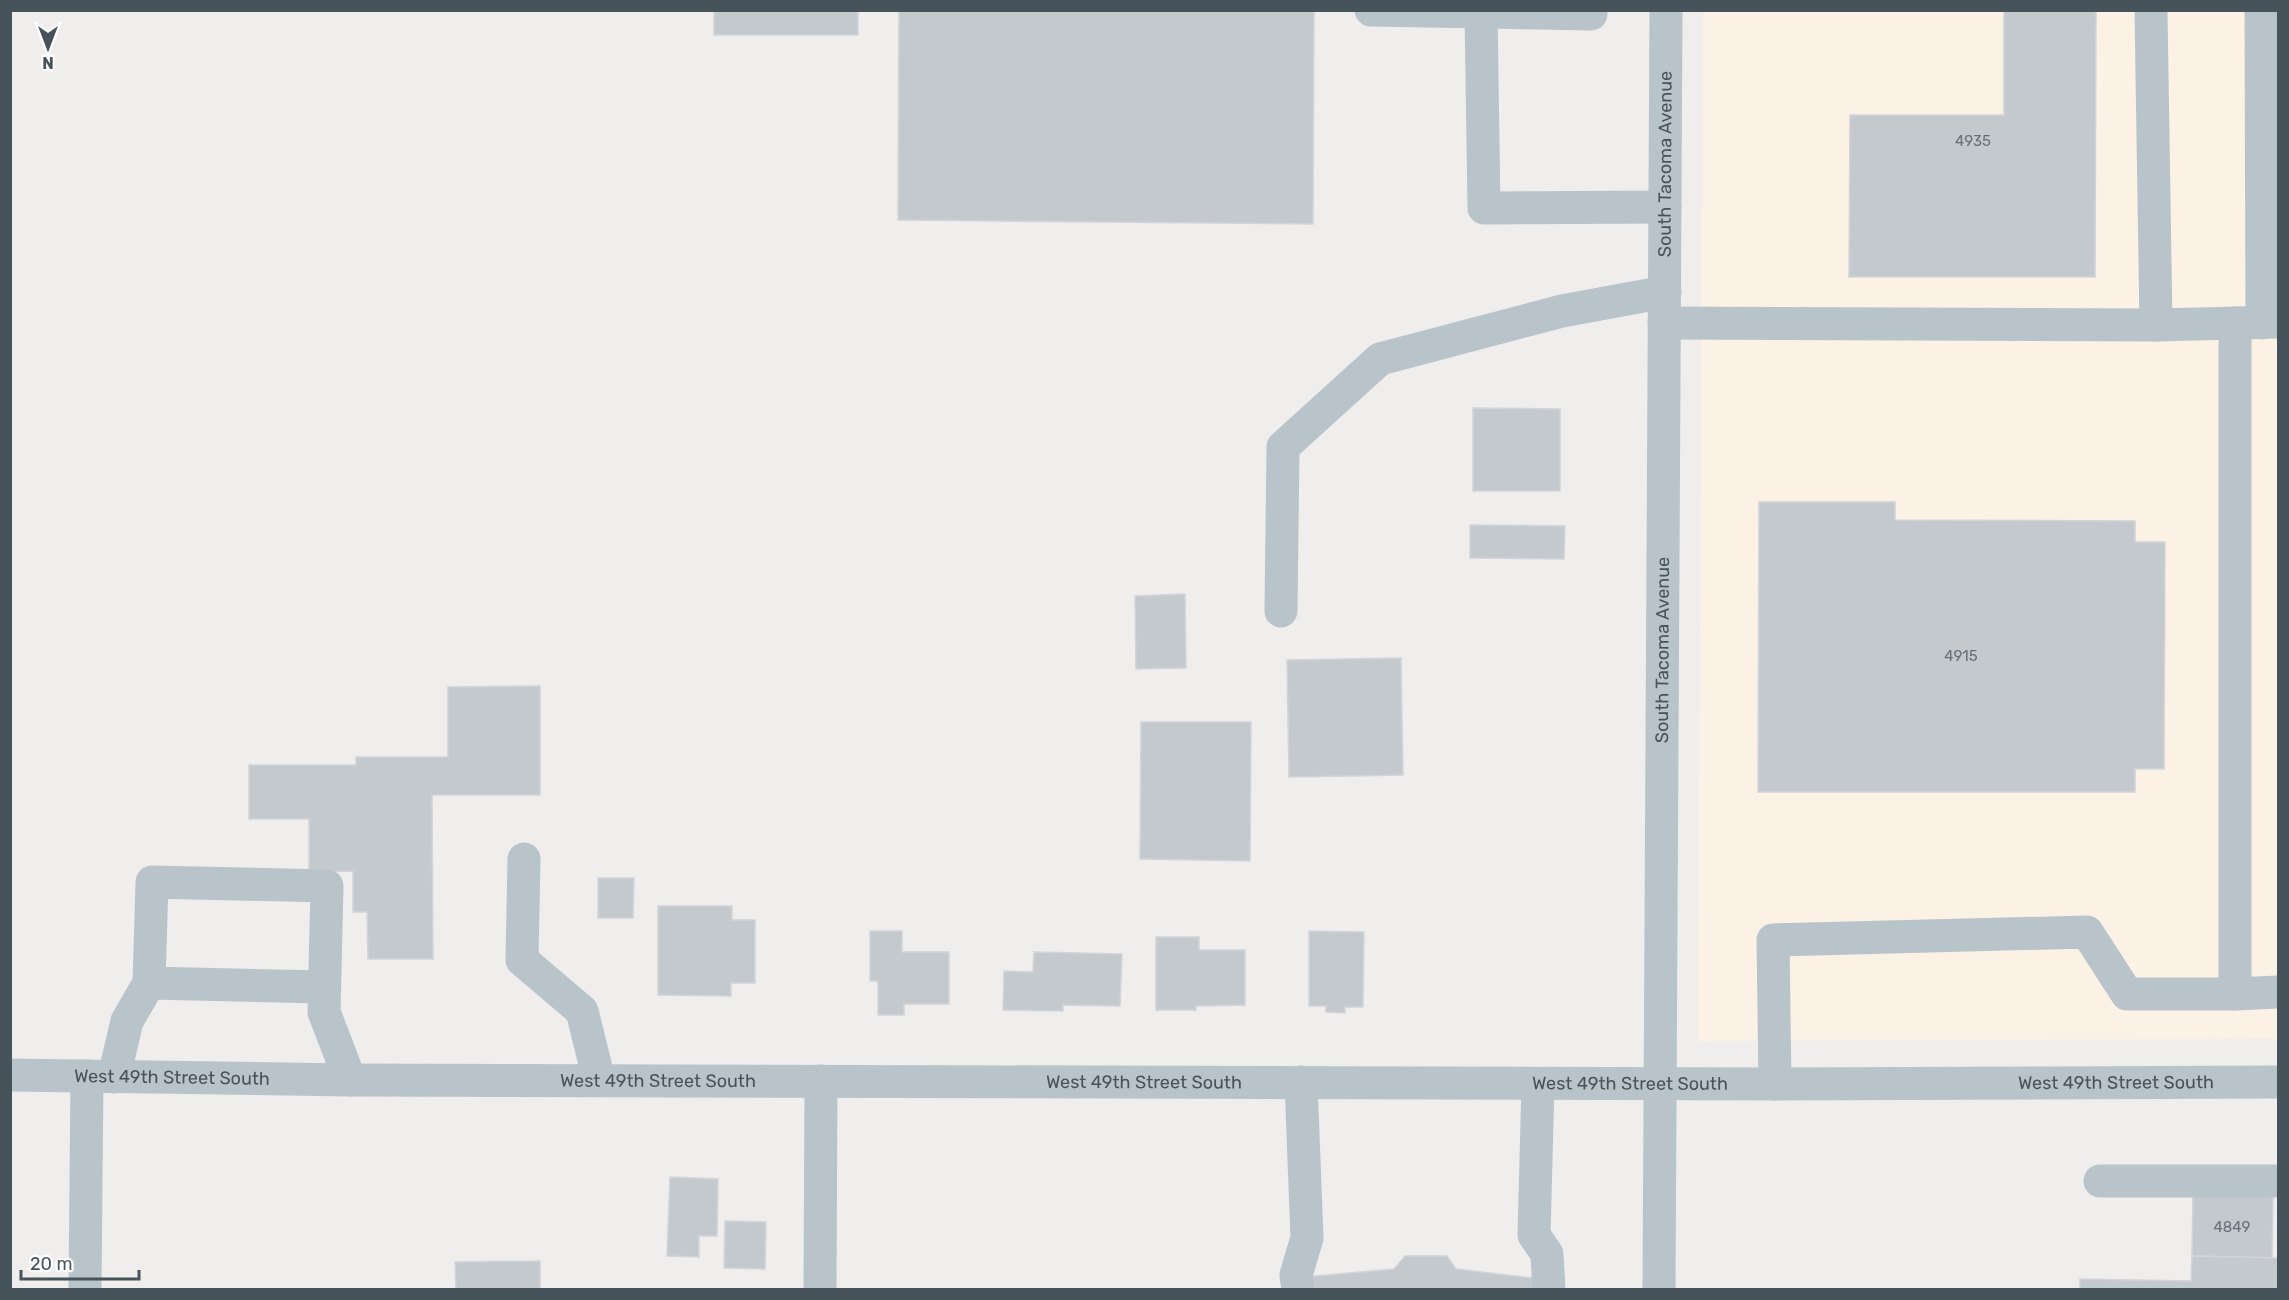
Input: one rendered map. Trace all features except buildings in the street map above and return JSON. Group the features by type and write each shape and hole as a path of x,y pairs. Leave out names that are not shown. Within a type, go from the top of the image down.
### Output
{"street":[{"path":"1371,10 1591,14 1591,10"},
{"name":"South Tacoma Avenue","path":"1659,1290 1666,10"},
{"path":"2151,10 2156,325"},
{"path":"2235,994 2258,323 2261,10"},
{"path":"1481,12 1484,208 1665,207"},
{"path":"1281,611 1283,447 1380,359 1562,311 1664,307 2156,325 2258,323"},
{"path":"524,859 522,960 582,1011 599,1080"},
{"path":"85,1290 100,1077 127,1021 149,983 152,882 327,886 324,1012 350,1080"},
{"path":"1775,1084 1773,940 2087,932 2127,994 2278,992"},
{"path":"149,983 323,987"},
{"name":"West 49th Street South","path":"10,1075 350,1080 1538,1084 2278,1082"},
{"path":"820,1290 821,1081"},
{"path":"1298,1290 1296,1275 1307,1238 1301,1082"},
{"path":"1538,1084 1534,1235 1547,1254 1549,1290"},
{"path":"2100,1181 2278,1181"}],"shaded area":[{"path":"1703,11 2278,11 2278,1039 1698,1041"}]}
